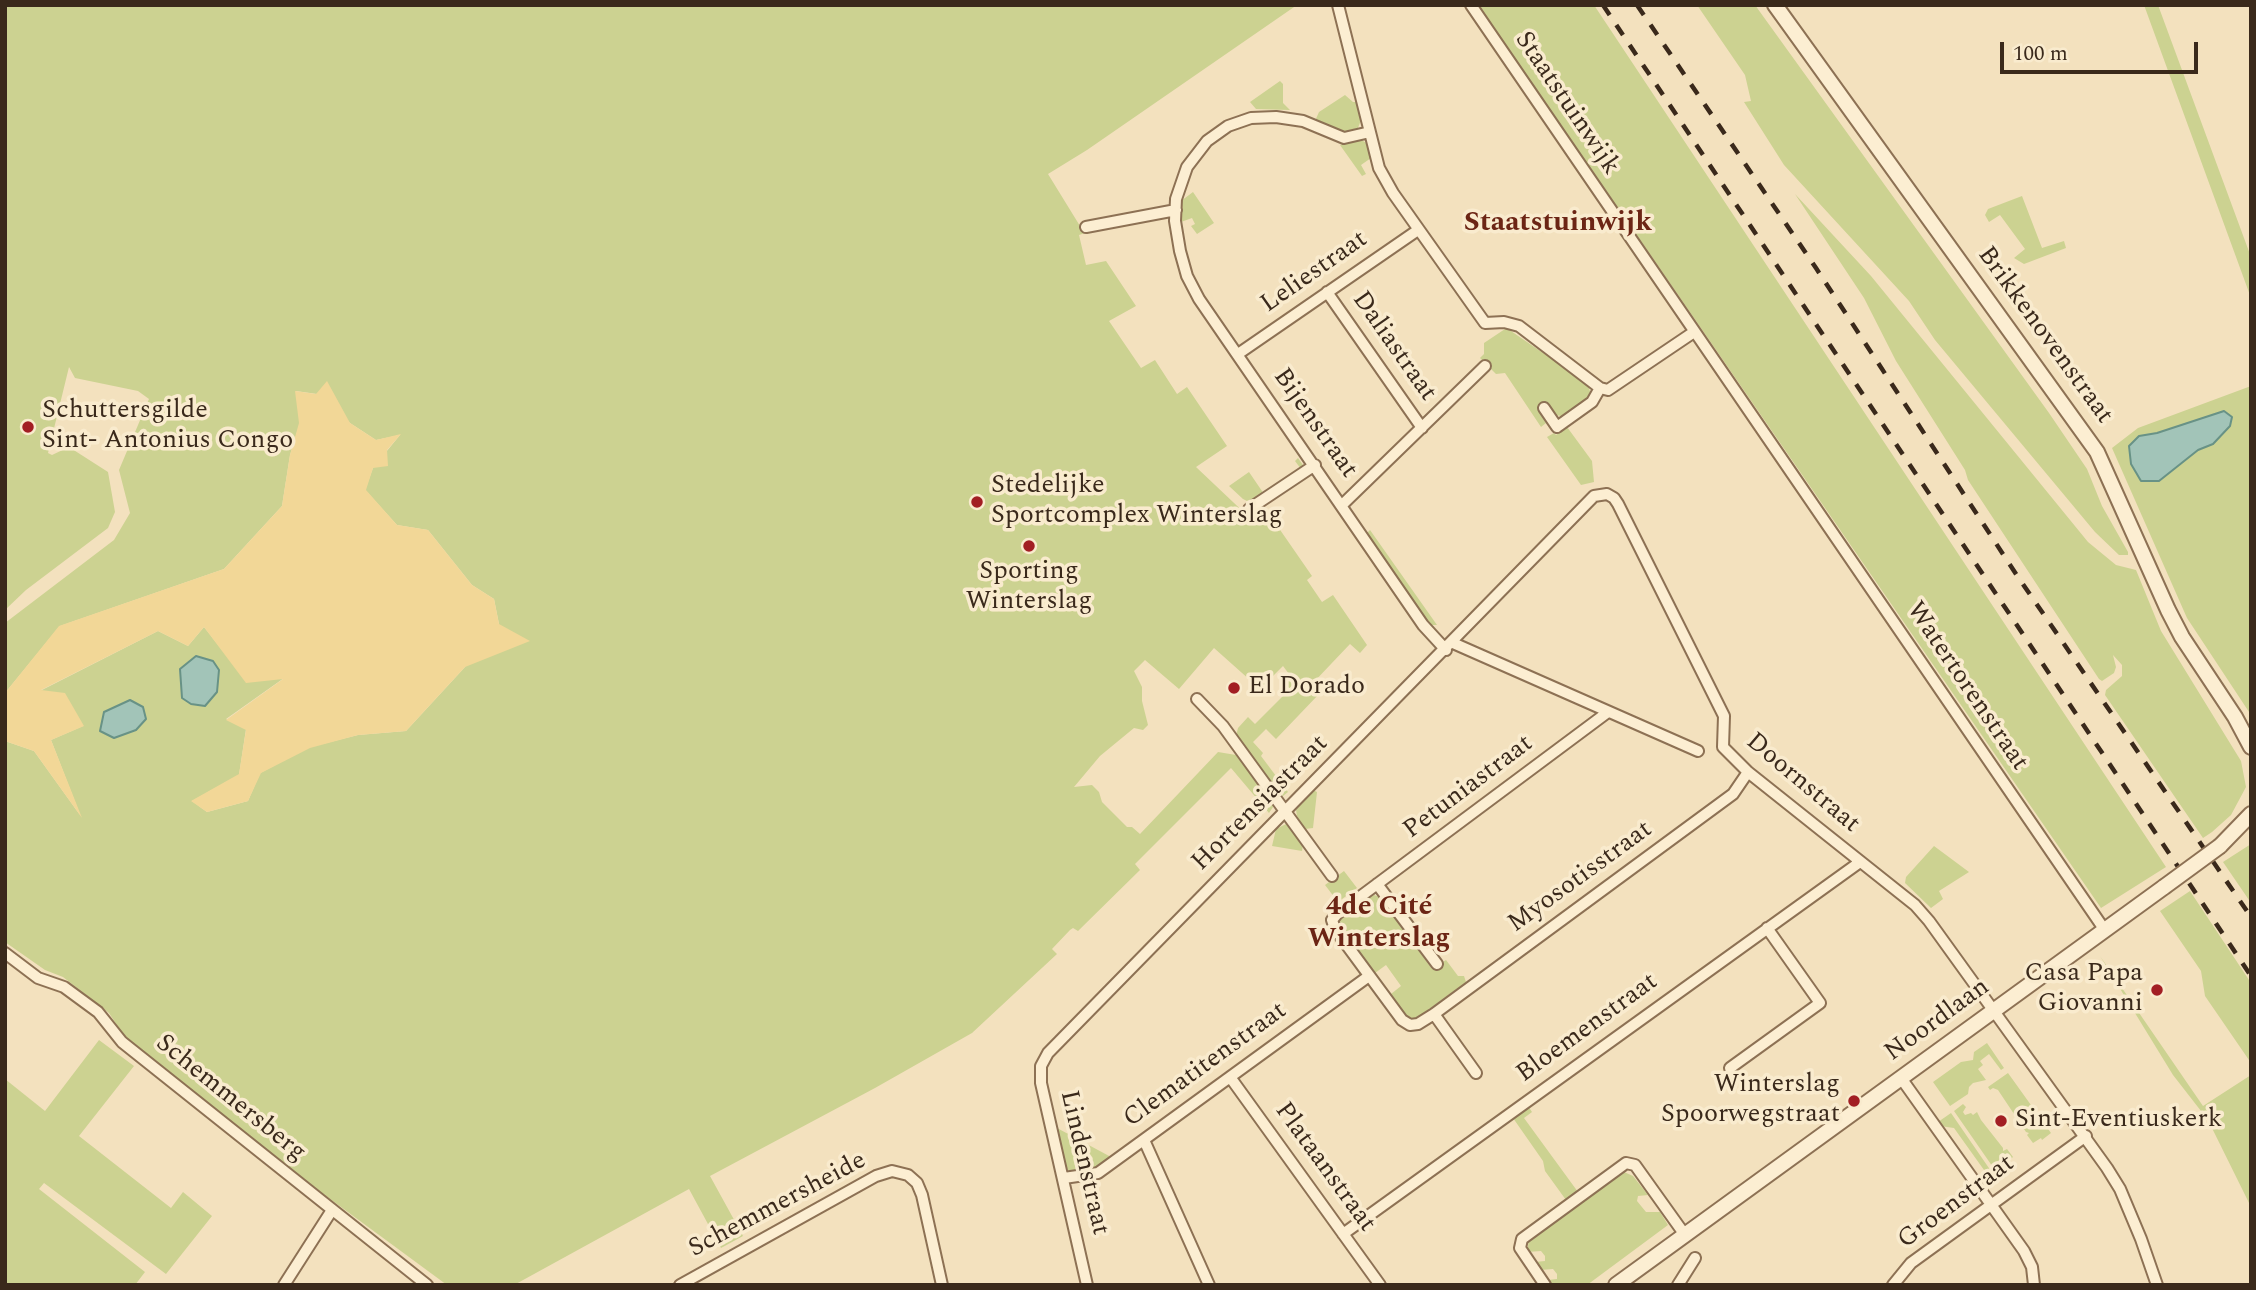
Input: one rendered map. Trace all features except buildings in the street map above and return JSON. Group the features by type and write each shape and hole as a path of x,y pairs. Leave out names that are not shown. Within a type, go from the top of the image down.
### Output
{"street":[{"path":"1338,5 1379,168 1393,194 1485,323 1504,322 1519,326 1600,388 1608,390 1694,332"},
{"name":"Staatstuinwijk","path":"1471,5 1790,471"},
{"name":"Brikkenovenstraat","path":"1775,5 2097,452 2182,637 2235,717 2251,747"},
{"name":"Bijenstraat","path":"1370,132 1344,138 1303,121 1276,117 1251,118 1228,126 1207,141 1186,167 1177,193 1176,210 1180,251 1187,276 1199,299 1423,625 1449,646 1698,751"},
{"path":"1086,227 1176,210"},
{"name":"Leliestraat","path":"1238,354 1419,230"},
{"name":"Daliastraat","path":"1327,292 1422,429"},
{"path":"1342,505 1485,366"},
{"path":"1544,408 1557,427 1592,402 1600,388"},
{"path":"1249,509 1315,466"},
{"name":"Watertorenstraat","path":"1790,471 2104,929"},
{"name":"Doornstraat","path":"1594,496 1607,495 1614,498 1618,504 1724,716 1723,747 1748,772 1915,905 2086,1136 2120,1189 2157,1285"},
{"name":"Hortensiastraat","path":"1048,1053 1594,496"},
{"name":"Hortensiastraat","path":"1197,699 1223,726 1332,876"},
{"name":"Petuniastraat","path":"1369,976 1335,929 1332,920 1608,712"},
{"name":"Brikkenovenstraat","path":"2235,717 2251,734"},
{"name":"Myosotisstraat","path":"1434,1014 1732,794 1748,772"},
{"name":"Noordlaan","path":"2220,846 2251,814"},
{"name":"Noordlaan","path":"1616,1285 2104,929 2220,846 2251,830"},
{"name":"Bloemenstraat","path":"1343,1234 1860,862"},
{"path":"1377,884 1437,964"},
{"path":"1730,1069 1820,1003 1767,928"},
{"name":"Schemmersberg","path":"5,953 38,978 64,987 98,1012 122,1042 426,1285"},
{"path":"1369,976 1402,1020 1410,1025 1418,1024 1434,1014 1476,1073"},
{"name":"Clematitenstraat","path":"1064,1178 1098,1173 1369,976"},
{"name":"Lindenstraat","path":"1048,1053 1041,1066 1041,1083 1087,1285"},
{"name":"Plataanstraat","path":"1230,1077 1380,1285"},
{"path":"1901,1078 2024,1251 2032,1267 2035,1285"},
{"name":"Groenstraat","path":"1893,1285 1911,1263 2086,1136"},
{"path":"1144,1140 1209,1285"},
{"path":"1545,1285 1520,1248 1522,1239 1626,1163 1634,1165 1685,1235"},
{"name":"Schemmersheide","path":"680,1285 876,1176 892,1171 908,1175 922,1195 942,1285"},
{"path":"284,1285 332,1210"},
{"path":"1678,1285 1695,1258"}],"green space":[{"path":"5,5 1297,5 1048,174 1080,226 1088,232 1079,235 1086,265 1106,261 1136,306 1109,321 1141,368 1155,360 1177,394 1187,387 1227,446 1196,467 1252,520 1267,511 1312,576 1307,580 1322,602 1333,595 1367,645 1360,653 1350,644 1312,684 1320,693 1276,739 1266,729 1253,742 1288,792 1283,796 1278,794 1236,736 1238,728 1248,717 1255,724 1290,689 1283,681 1289,674 1283,666 1260,689 1214,648 1179,689 1145,660 1134,671 1142,687 1142,701 1148,725 1143,730 1134,728 1100,756 1074,787 1092,785 1099,792 1102,802 1127,827 1132,827 1140,834 1218,752 1236,755 1272,802 1273,807 1269,813 1231,768 1135,864 1140,870 1078,931 1073,928 1070,930 1052,949 1057,954 972,1033 710,1176 743,1236 721,1248 689,1189 514,1285 447,1285 322,1193 124,1036 109,1013 63,977 45,970 5,942 5,741 34,751 80,815 51,740 83,726 40,691 158,631 188,646 204,627 223,651 284,678 226,719 246,729 239,775 192,801 207,812 248,801 260,773 310,747 358,735 406,731 465,667 499,624 494,599 472,585 428,530 397,525 365,490 373,468 400,435 376,440 350,423 317,394 296,391 300,423 290,455 282,506 224,569 60,626 5,693 5,623 114,540 130,513 119,470 149,399 138,391 75,378 69,367 48,453 52,455 69,447 108,472 115,512 108,528 26,590 5,610"},
{"path":"1478,5 1594,5 2166,867 2101,908"},
{"path":"1697,5 1755,5 2087,469 2102,506 2128,555 2119,555 2095,532 1935,340 1909,301 1784,165 1744,102 1751,101 1745,75"},
{"path":"2144,5 2158,5 2251,257 2251,298"},
{"path":"1280,81 1283,84 1283,103 1290,110 1256,109 1250,102"},
{"path":"1345,95 1357,102 1361,120 1358,128 1343,132 1315,121 1319,112"},
{"path":"1360,139 1368,144 1371,158 1361,165 1366,174 1362,176 1340,145"},
{"path":"1193,192 1214,223 1197,234 1191,226 1195,224 1192,218 1181,222 1180,217 1181,201"},
{"path":"1795,194 1871,276 2088,542 2116,565 2136,570 2161,631 2241,761 2246,787 2231,815 2203,838 2105,695 2106,690 2122,676 2122,665 2113,655 2116,667 2114,673 2102,681 2099,679 1968,480 1965,470 1896,361 1864,298"},
{"path":"2022,196 2042,248 2064,241 2066,248 2024,264 2014,258 2025,249 2000,215 1989,222 1985,215 1988,209"},
{"path":"1505,329 1587,383 1590,397 1561,416 1555,415 1547,403 1537,408 1546,423 1541,427 1505,373 1496,374 1480,358 1484,354 1484,343"},
{"path":"2251,386 2251,715 2187,618 2112,448 2138,428"},
{"path":"1567,427 1592,461 1594,482 1581,485 1547,437 1554,433 1556,435"},
{"path":"1298,458 1305,468 1264,494 1301,469 1295,461"},
{"path":"1249,472 1264,494 1249,502 1229,486"},
{"path":"1370,530 1437,625 1428,625 1366,534"},
{"path":"1313,790 1317,792 1313,828 1305,829 1296,810"},
{"path":"1286,824 1303,844 1302,851 1272,846 1276,829"},
{"path":"2251,844 2251,903 2223,862"},
{"path":"1934,846 1969,872 1939,891 1943,899 1931,908 1905,883 1906,877"},
{"path":"1344,871 1357,888 1338,902 1325,885"},
{"path":"2190,891 2251,983 2251,1063 2205,996 2201,971 2160,911"},
{"path":"1374,895 1380,897 1432,969 1446,960 1458,976 1464,976 1466,982 1417,1018 1411,1019 1407,1016 1391,994 1401,986 1386,965 1375,973 1340,926 1343,915"},
{"path":"2100,956 2203,1106 2251,1075 2251,1207 2208,1120 2173,1075"},
{"path":"99,1040 134,1066 79,1136 171,1208 183,1192 212,1216 166,1274 44,1183 39,1189 145,1272 135,1285 5,1285 5,1079 45,1111"},
{"path":"1987,1043 2004,1068 2001,1070 1989,1054 1980,1061 1983,1065 1978,1069 1986,1080 1973,1083 1968,1094 1950,1106 1933,1082 1961,1062 1973,1060 1974,1052"},
{"path":"2008,1073 2051,1133 2042,1140 2041,1138 2033,1143 2027,1135 2029,1133 1998,1090 1990,1090 1988,1087"},
{"path":"1963,1104 1966,1107 1963,1112 1965,1115 1977,1112 2003,1151 2007,1149 2013,1157 2006,1163 2007,1166 1997,1173 1954,1111"},
{"path":"1528,1106 1532,1112 1524,1118 1578,1192 1566,1200 1513,1118"},
{"path":"1951,1113 1993,1174 1989,1177 1954,1128 1940,1126 1938,1122"},
{"path":"1057,1128 1111,1157 1097,1167 1069,1171 1064,1164"},
{"path":"1624,1172 1633,1176 1648,1195 1638,1196 1637,1201 1646,1212 1660,1212 1668,1225 1587,1285 1551,1285 1548,1280 1557,1279 1557,1274 1553,1269 1540,1270 1535,1262 1545,1261 1545,1256 1541,1251 1527,1252 1529,1240 1618,1173"}],"sand":[{"path":"327,381 350,423 376,440 401,434 387,450 388,466 373,468 366,490 397,525 428,530 472,585 494,599 499,624 530,641 465,667 406,731 358,735 310,748 261,773 248,801 207,812 191,801 239,774 246,730 226,720 283,679 246,683 204,627 188,646 158,631 41,690 65,693 84,726 51,740 82,818 34,751 5,741 5,693 59,626 224,569 282,506 290,455 299,423 295,391 316,394"}],"water":[{"path":"2224,411 2232,417 2230,426 2213,444 2198,450 2159,481 2141,481 2131,464 2129,446 2139,436 2157,433"},
{"path":"196,656 213,661 219,670 217,692 205,706 191,704 182,698 180,669"},
{"path":"130,700 143,707 146,719 136,730 114,738 100,731 104,712"}],"railway":[{"path":"1603,5 2251,976"},
{"path":"1637,5 1816,268 2016,574 2251,917"}],"place":[{"name":"Schuttersgilde Sint- Antonius Congo","path":"28,427"},
{"name":"Stedelijke Sportcomplex Winterslag","path":"977,502"},
{"name":"Sporting Winterslag","path":"1029,546"},
{"name":"El Dorado","path":"1234,688"},
{"name":"Casa Papa Giovanni","path":"2157,990"},
{"name":"Winterslag Spoorwegstraat","path":"1854,1101"},
{"name":"Sint-Eventiuskerk","path":"2001,1121"}],"district":[{"name":"Staatstuinwijk","path":"1558,225"},
{"name":"4de Cité Winterslag","path":"1379,925"}]}
